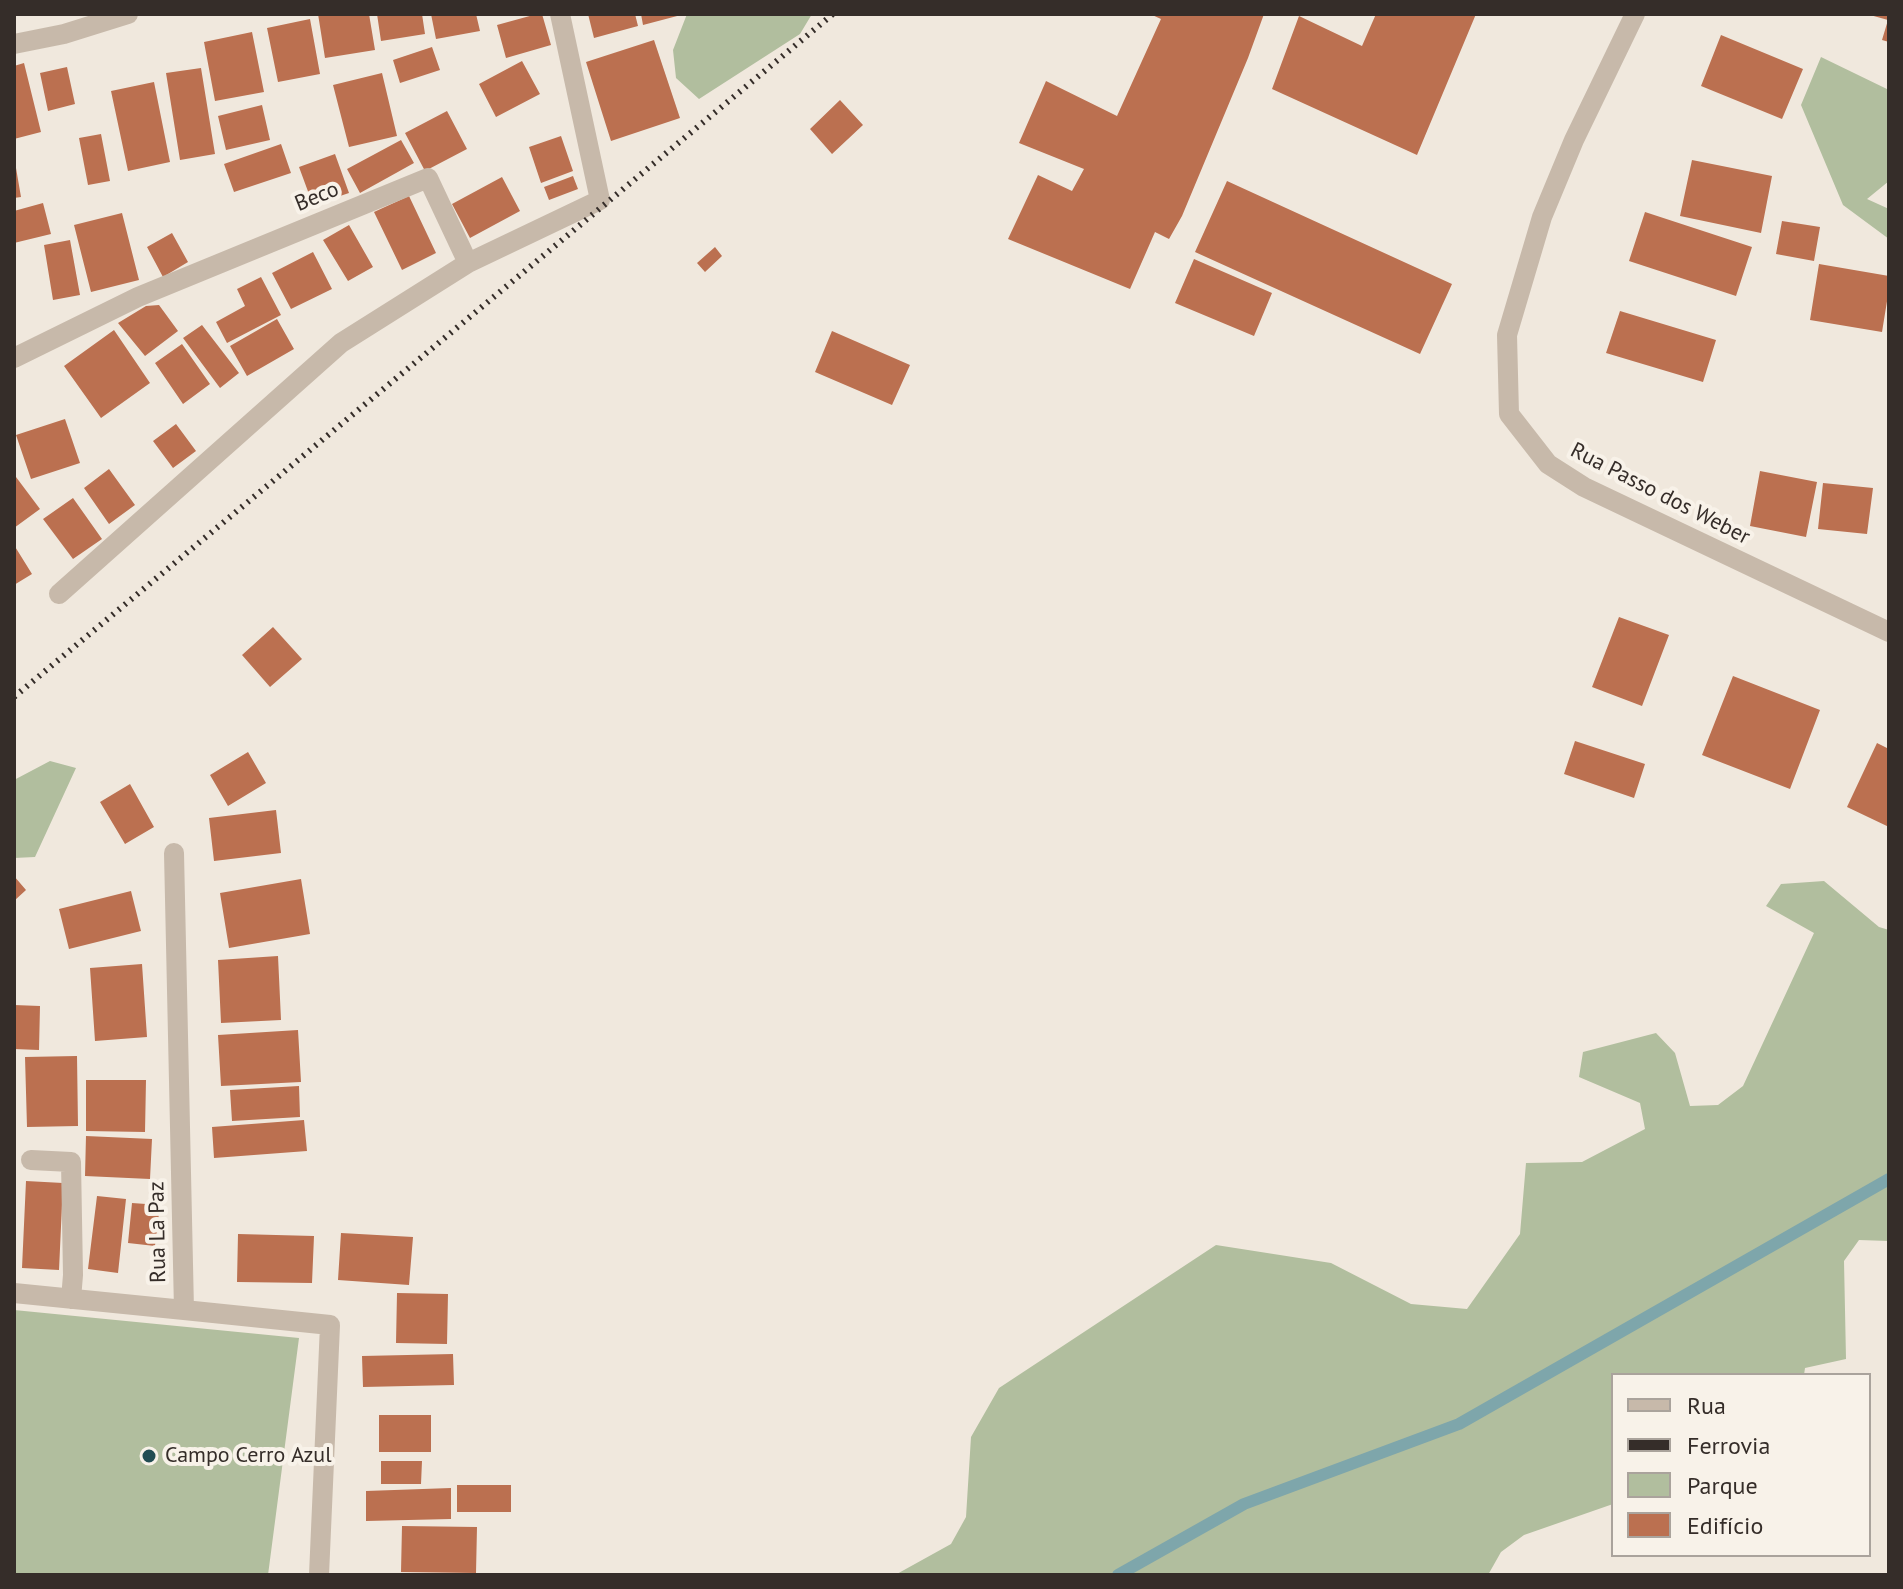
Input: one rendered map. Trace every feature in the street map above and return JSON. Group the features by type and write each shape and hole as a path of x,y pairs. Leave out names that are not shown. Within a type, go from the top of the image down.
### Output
{"street":[{"path":"14,44 62,24 128,14"},
{"path":"59,594 341,343 468,263 600,200 560,14"},
{"name":"Rua Passo dos Weber","path":"1635,14 1574,140 1542,217 1507,335 1509,414 1548,464 1584,487 1889,632"},
{"name":"Beco","path":"14,358 138,297 428,178 468,263"},
{"name":"Rua La Paz","path":"174,853 184,1310 330,1325 319,1575"},
{"path":"31,1160 71,1162 71,1299"},
{"path":"14,1293 184,1310"}],"green space":[{"path":"687,14 812,14 800,34 699,99 676,78 673,50"},
{"path":"1821,57 1889,90 1889,181 1867,199 1889,209 1889,239 1843,205 1801,105"},
{"path":"50,761 76,768 35,857 14,858 14,780"},
{"path":"1824,881 1879,927 1889,930 1889,1241 1859,1240 1844,1261 1846,1359 1805,1368 1804,1373 1611,1373 1611,1505 1524,1535 1501,1552 1488,1575 895,1575 951,1544 966,1517 971,1437 999,1388 1216,1245 1331,1263 1411,1304 1467,1309 1520,1234 1526,1163 1582,1162 1645,1129 1640,1103 1579,1077 1583,1052 1656,1033 1675,1053 1690,1106 1718,1105 1743,1086 1814,933 1766,906 1781,884"},
{"name":"Campo Cerro Azul","path":"14,1310 299,1338 268,1575 14,1575"}],"building":[{"path":"318,14 369,14 375,50 325,58"},
{"path":"377,14 422,14 425,34 381,41"},
{"path":"431,14 476,14 480,31 436,39"},
{"path":"542,14 551,45 506,58 497,25"},
{"path":"588,14 635,14 638,26 594,38"},
{"path":"641,14 681,14 681,15 643,25"},
{"path":"1150,14 1264,14 1182,216 1169,239 1155,232 1130,289 1008,239 1038,175 1072,191 1084,169 1019,143 1046,81 1117,116 1161,19"},
{"path":"1376,14 1476,14 1417,155 1272,89 1299,16 1362,46"},
{"path":"1889,14 1889,42 1882,40 1888,20 1870,15"},
{"path":"310,19 320,74 278,82 267,28"},
{"path":"252,32 264,92 215,101 204,42"},
{"path":"1721,35 1803,69 1782,119 1701,86"},
{"path":"654,40 680,118 611,141 586,62"},
{"path":"432,47 440,70 400,83 393,60"},
{"path":"522,61 540,94 496,117 479,84"},
{"path":"24,63 41,132 14,139 14,66"},
{"path":"67,67 75,104 48,111 40,73"},
{"path":"201,68 215,154 180,160 166,73"},
{"path":"382,73 397,136 349,147 333,85"},
{"path":"154,82 170,162 128,171 111,91"},
{"path":"840,100 863,125 832,154 810,129"},
{"path":"262,105 270,140 226,150 218,116"},
{"path":"447,111 467,149 425,171 405,133"},
{"path":"101,134 110,181 88,185 79,138"},
{"path":"561,136 573,171 541,183 529,147"},
{"path":"401,140 414,163 360,193 347,169"},
{"path":"281,144 291,173 234,192 224,164"},
{"path":"335,154 349,193 313,205 299,167"},
{"path":"1692,160 1772,176 1761,233 1680,216"},
{"path":"14,169 21,197 14,198"},
{"path":"573,176 578,189 549,200 544,187"},
{"path":"502,177 520,211 470,238 452,204"},
{"path":"1227,181 1452,284 1420,354 1195,252"},
{"path":"409,196 436,253 402,270 374,212"},
{"path":"43,203 51,234 14,243 14,211"},
{"path":"1645,212 1752,247 1736,296 1629,261"},
{"path":"122,213 139,280 91,292 74,225"},
{"path":"1782,221 1820,227 1814,261 1776,254"},
{"path":"349,225 373,267 348,281 323,240"},
{"path":"172,233 188,262 163,277 147,247"},
{"path":"70,240 80,295 53,300 44,245"},
{"path":"715,247 722,256 705,272 697,263"},
{"path":"313,252 332,289 291,309 272,273"},
{"path":"1194,259 1272,293 1254,336 1175,303"},
{"path":"1819,264 1889,276 1882,332 1810,320"},
{"path":"261,277 281,315 227,343 216,322 245,306 237,289"},
{"path":"159,305 178,331 145,356 118,323 146,306"},
{"path":"1620,311 1716,340 1703,382 1606,353"},
{"path":"277,319 294,349 247,376 230,346"},
{"path":"202,325 239,373 220,388 183,338"},
{"path":"114,330 150,383 101,418 64,366"},
{"path":"832,331 910,365 892,405 815,372"},
{"path":"182,344 210,384 183,404 155,363"},
{"path":"65,419 80,463 31,479 16,435"},
{"path":"176,424 196,451 173,468 153,441"},
{"path":"109,469 135,505 109,524 84,488"},
{"path":"1760,471 1817,482 1806,537 1750,526"},
{"path":"14,478 40,509 14,528"},
{"path":"1823,483 1873,488 1867,534 1818,529"},
{"path":"73,498 102,539 73,559 43,519"},
{"path":"14,545 32,574 14,585"},
{"path":"1619,617 1669,635 1642,706 1592,687"},
{"path":"273,627 302,659 270,687 242,655"},
{"path":"1733,676 1820,710 1790,789 1702,755"},
{"path":"1575,741 1645,764 1634,798 1564,774"},
{"path":"1877,743 1889,749 1889,827 1847,807"},
{"path":"248,752 266,783 228,806 210,775"},
{"path":"130,784 154,827 125,844 100,802"},
{"path":"276,810 281,853 214,861 209,818"},
{"path":"14,876 26,890 14,901"},
{"path":"301,879 310,934 229,948 220,893"},
{"path":"131,891 141,931 69,949 59,909"},
{"path":"278,956 281,1020 221,1023 218,960"},
{"path":"142,964 147,1037 95,1041 90,968"},
{"path":"14,1005 40,1006 39,1050 14,1049"},
{"path":"298,1030 301,1082 221,1086 218,1035"},
{"path":"77,1056 78,1126 27,1127 25,1057"},
{"path":"86,1080 146,1080 145,1132 86,1131"},
{"path":"299,1086 300,1117 232,1121 230,1090"},
{"path":"304,1120 307,1151 214,1158 212,1127"},
{"path":"86,1136 152,1139 150,1179 85,1176"},
{"path":"26,1181 63,1183 59,1270 22,1268"},
{"path":"97,1196 126,1199 118,1273 88,1269"},
{"path":"132,1203 160,1205 155,1246 128,1243"},
{"path":"341,1233 413,1237 409,1285 338,1280"},
{"path":"238,1234 314,1236 312,1283 237,1282"},
{"path":"397,1293 448,1294 447,1344 396,1343"},
{"path":"453,1354 454,1385 363,1387 362,1356"},
{"path":"379,1415 431,1415 431,1452 379,1452"},
{"path":"381,1461 422,1461 421,1484 381,1484"},
{"path":"457,1485 511,1485 511,1512 457,1512"},
{"path":"451,1488 451,1519 366,1521 366,1491"},
{"path":"402,1526 477,1527 476,1573 401,1572"}],"waterway":[{"path":"1118,1575 1244,1504 1459,1424 1889,1179"}],"railway":[{"path":"14,697 833,14"}],"place":[{"name":"Campo Cerro Azul","path":"149,1456"}]}
